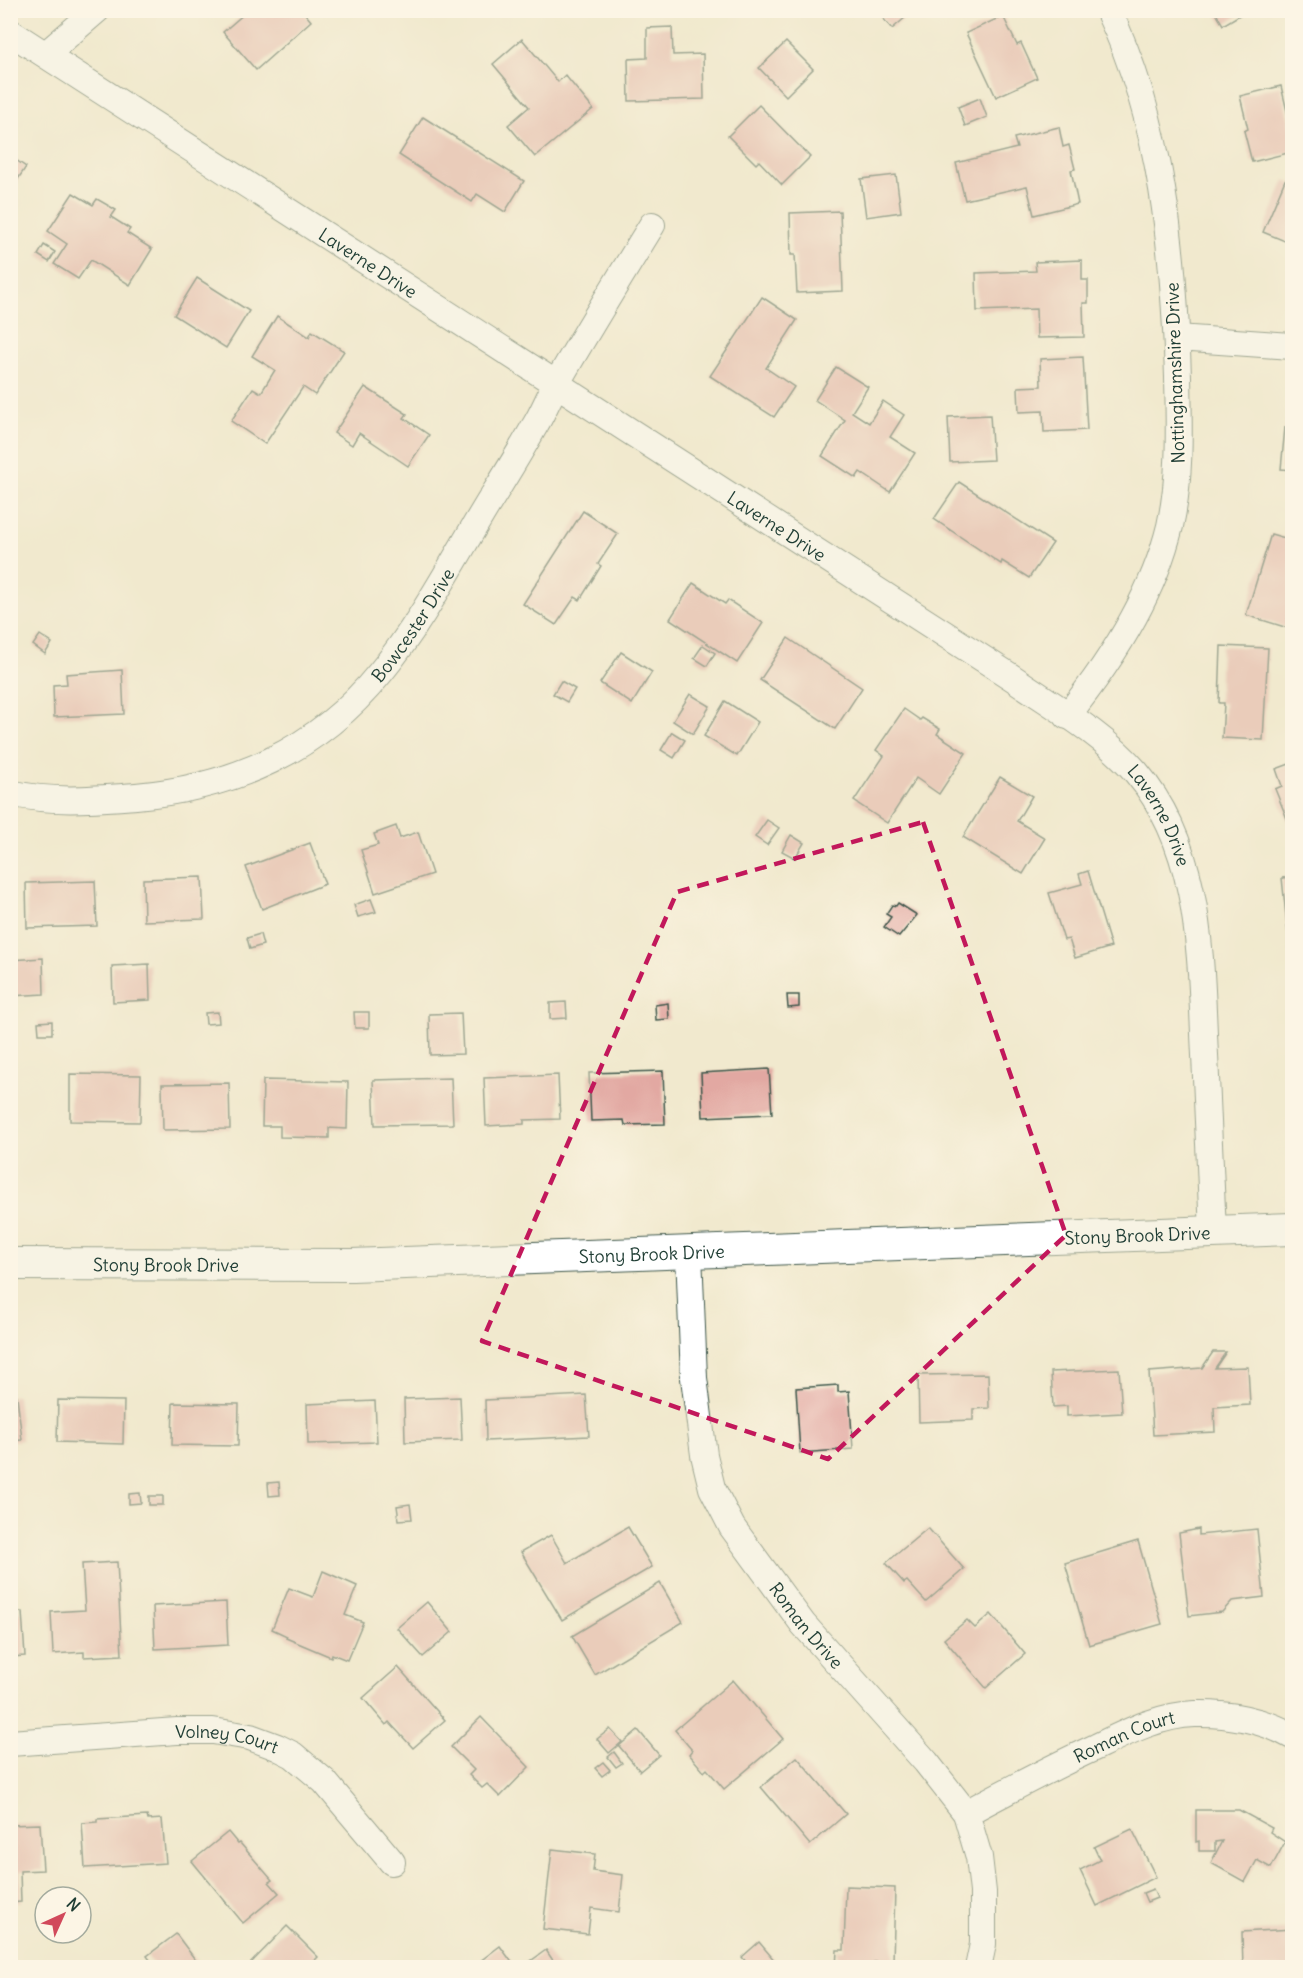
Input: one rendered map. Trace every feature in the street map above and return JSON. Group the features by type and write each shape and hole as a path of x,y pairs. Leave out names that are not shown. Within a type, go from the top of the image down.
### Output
{"street":[{"path":"46,54 97,10"},
{"name":"Nottinghamshire Drive","path":"1068,716 1093,684 1126,632 1156,569 1169,527 1176,491 1179,455 1174,293 1160,171 1145,104 1108,10"},
{"name":"Laverne Drive","path":"10,32 1013,678 1112,747 1146,786 1167,821 1191,887 1199,939 1213,1232"},
{"name":"Bowcester Drive","path":"10,793 39,798 93,799 174,793 230,778 274,760 299,745 356,700 380,674 412,628 536,426 556,384 652,225"},
{"path":"1176,338 1293,346"},
{"name":"Stony Brook Drive","path":"10,1264 352,1265 1293,1228"},
{"name":"Roman Drive","path":"689,1253 694,1378 704,1455 712,1488 732,1527 803,1624 926,1762 966,1813 979,1857 983,1892 983,1944 978,1968"},
{"name":"Roman Court","path":"966,1813 1042,1772 1158,1720 1195,1714 1237,1717 1264,1724 1293,1736"},
{"name":"Volney Court","path":"10,1743 177,1731 213,1731 250,1737 293,1755 324,1781 392,1862"}],"highlighted area":[{"path":"923,822 1066,1235 828,1459 482,1341 677,892"}],"building":[{"path":"245,10 302,10 311,21 256,70 223,32 246,12"},
{"path":"876,10 914,10 892,29"},
{"path":"1214,10 1248,10 1223,25"},
{"path":"1003,16 1017,45 1021,43 1037,78 996,97 966,33"},
{"path":"672,27 673,55 703,54 704,99 629,101 628,59 647,58 647,28"},
{"path":"522,39 558,82 565,75 593,109 535,157 508,125 529,107 493,64"},
{"path":"786,42 813,69 786,96 759,68"},
{"path":"1281,86 1292,132 1292,152 1252,162 1244,131 1248,129 1240,96"},
{"path":"980,98 987,117 965,126 958,107"},
{"path":"759,105 810,157 782,185 759,161 756,164 728,136"},
{"path":"423,117 524,181 505,212 477,194 472,202 399,155"},
{"path":"1059,127 1063,147 1069,145 1075,169 1071,170 1078,204 1034,215 1027,186 965,200 956,163 1017,148 1014,138"},
{"path":"10,156 26,167 10,191"},
{"path":"896,175 901,212 866,217 861,179"},
{"path":"1285,180 1292,183 1292,244 1263,232"},
{"path":"73,193 93,205 97,199 116,210 111,217 130,229 127,233 152,249 130,285 91,260 78,279 54,264 67,244 48,231"},
{"path":"840,211 843,291 797,293 795,255 791,255 790,213"},
{"path":"44,245 55,252 49,262 38,255"},
{"path":"1082,260 1082,280 1088,280 1088,303 1083,303 1084,337 1037,338 1036,309 977,311 976,273 1036,271 1035,262"},
{"path":"197,278 249,311 226,348 174,315"},
{"path":"762,297 797,320 766,368 794,387 774,417 710,376"},
{"path":"277,316 309,337 312,331 344,351 315,395 303,387 265,444 231,421 253,388 261,393 275,370 252,356"},
{"path":"1083,357 1087,430 1044,432 1043,411 1019,412 1018,387 1041,386 1040,359"},
{"path":"836,367 868,387 852,412 869,423 883,401 904,415 890,437 915,453 890,492 860,472 856,478 822,456 845,420 815,400"},
{"path":"365,387 407,414 404,418 429,435 408,466 359,433 352,445 334,433"},
{"path":"990,415 993,460 950,462 948,417"},
{"path":"1285,427 1292,428 1292,470 1281,469"},
{"path":"959,482 1053,543 1029,578 1002,561 1001,564 934,519"},
{"path":"583,511 618,534 598,564 601,566 580,600 575,597 556,625 523,604"},
{"path":"1271,534 1292,540 1291,629 1246,615"},
{"path":"693,583 725,604 728,600 763,623 737,663 670,619"},
{"path":"40,635 52,643 45,654 33,645"},
{"path":"788,638 862,688 835,729 760,680"},
{"path":"703,645 715,653 707,666 694,658"},
{"path":"1221,646 1268,648 1263,740 1222,738 1224,703 1219,703"},
{"path":"621,652 652,672 632,704 600,683"},
{"path":"122,670 124,714 54,717 53,685 67,684 66,674"},
{"path":"561,681 575,689 567,702 553,694"},
{"path":"690,694 710,706 693,734 673,721"},
{"path":"725,701 758,722 737,756 704,736"},
{"path":"904,709 920,720 922,718 940,729 937,734 966,753 939,794 916,778 887,823 854,801 884,756 876,750"},
{"path":"672,732 685,740 674,758 661,750"},
{"path":"1292,763 1292,831 1275,789 1282,786 1276,769"},
{"path":"1000,777 1032,796 1017,821 1045,838 1023,874 963,837"},
{"path":"767,820 779,828 767,845 755,837"},
{"path":"396,826 400,838 418,832 432,874 375,893 361,850 378,845 374,834"},
{"path":"791,835 804,843 795,858 782,851"},
{"path":"310,843 325,884 262,909 246,867"},
{"path":"1088,871 1111,947 1075,958 1069,939 1064,940 1049,893 1082,884 1079,874"},
{"path":"202,877 204,919 144,921 143,879"},
{"path":"1292,877 1292,954 1290,954 1282,878"},
{"path":"95,881 97,926 27,928 26,883"},
{"path":"371,899 376,912 358,917 354,905"},
{"path":"898,903 917,915 899,937 884,927 891,917 886,914 892,905 896,906"},
{"path":"260,934 263,945 250,949 247,938"},
{"path":"43,958 44,994 10,996 10,960"},
{"path":"149,964 150,1000 113,1002 112,966"},
{"path":"787,995 799,995 799,1007 788,1008"},
{"path":"566,1002 567,1018 550,1019 550,1003"},
{"path":"668,1003 669,1019 656,1020 655,1005"},
{"path":"218,1012 219,1023 206,1024 205,1013"},
{"path":"354,1012 369,1012 369,1028 355,1028"},
{"path":"461,1013 463,1054 430,1055 429,1014"},
{"path":"1289,1016 1292,1016 1292,1057 1291,1057"},
{"path":"52,1021 52,1034 39,1034 38,1022"},
{"path":"769,1069 772,1114 703,1117 701,1073"},
{"path":"663,1071 665,1124 625,1125 624,1120 591,1121 589,1073"},
{"path":"70,1074 141,1075 140,1122 70,1121"},
{"path":"558,1075 560,1119 524,1120 524,1124 486,1126 484,1078"},
{"path":"451,1078 453,1124 375,1125 373,1080"},
{"path":"263,1080 348,1082 347,1129 329,1128 329,1138 280,1137 280,1126 262,1126"},
{"path":"229,1083 230,1129 163,1130 162,1084"},
{"path":"1213,1352 1226,1352 1215,1368 1248,1367 1250,1405 1214,1407 1215,1432 1153,1435 1149,1372 1202,1368"},
{"path":"1119,1369 1122,1413 1067,1416 1067,1406 1053,1407 1051,1372"},
{"path":"988,1374 989,1408 973,1409 973,1420 919,1422 918,1375"},
{"path":"838,1385 838,1392 849,1391 853,1449 800,1453 796,1388"},
{"path":"586,1395 589,1436 486,1441 485,1400"},
{"path":"10,1396 17,1396 22,1440 10,1441"},
{"path":"460,1397 462,1440 405,1442 404,1399"},
{"path":"58,1400 124,1401 123,1444 57,1442"},
{"path":"375,1401 377,1442 308,1444 307,1404"},
{"path":"173,1403 239,1404 238,1446 172,1445"},
{"path":"279,1482 280,1495 269,1496 268,1483"},
{"path":"140,1493 141,1503 129,1504 129,1494"},
{"path":"149,1496 163,1496 163,1505 149,1505"},
{"path":"410,1504 412,1519 399,1520 397,1506"},
{"path":"628,1527 652,1567 562,1620 521,1552 551,1535 567,1563"},
{"path":"928,1528 964,1569 926,1602 886,1563"},
{"path":"1199,1529 1199,1535 1257,1529 1264,1597 1232,1601 1222,1612 1189,1616 1179,1533"},
{"path":"1138,1541 1162,1624 1089,1645 1065,1563"},
{"path":"117,1562 122,1655 84,1657 84,1652 53,1654 51,1612 85,1610 82,1564"},
{"path":"323,1571 357,1586 345,1615 363,1622 347,1660 332,1654 331,1657 286,1638 287,1636 272,1629 289,1588 313,1597"},
{"path":"660,1583 683,1622 595,1675 572,1636"},
{"path":"226,1602 228,1645 155,1649 153,1606"},
{"path":"427,1602 452,1632 423,1657 397,1628"},
{"path":"10,1612 22,1612 25,1656 10,1657"},
{"path":"991,1614 1025,1654 986,1688 944,1639 967,1620 975,1628"},
{"path":"398,1667 445,1720 413,1748 389,1722 386,1725 363,1698"},
{"path":"733,1680 783,1739 724,1789 707,1769 704,1772 689,1754 692,1750 675,1730"},
{"path":"481,1717 529,1767 500,1797 487,1784 482,1788 469,1775 474,1770 451,1747"},
{"path":"610,1729 622,1742 609,1753 597,1739"},
{"path":"638,1730 659,1755 640,1771 619,1746"},
{"path":"614,1752 622,1763 616,1767 608,1757"},
{"path":"797,1757 846,1814 810,1845 761,1787"},
{"path":"603,1762 610,1770 602,1776 595,1768"},
{"path":"1196,1810 1239,1810 1272,1828 1270,1832 1285,1842 1271,1868 1257,1860 1245,1882 1211,1863 1222,1841 1215,1842 1215,1851 1199,1851 1199,1841 1196,1842"},
{"path":"147,1816 148,1820 162,1819 166,1863 85,1868 82,1823 97,1822 97,1819"},
{"path":"40,1824 43,1870 20,1871 21,1902 10,1903 10,1825"},
{"path":"1132,1829 1156,1877 1097,1906 1080,1870 1100,1860 1094,1847"},
{"path":"228,1832 272,1880 269,1882 279,1893 243,1923 192,1861"},
{"path":"552,1849 595,1854 593,1871 623,1875 619,1912 591,1908 588,1934 543,1929"},
{"path":"846,1886 895,1888 893,1962 874,1962 873,1968 836,1968 837,1950 844,1950"},
{"path":"1153,1889 1157,1898 1147,1902 1143,1893"},
{"path":"287,1926 318,1957 307,1968 246,1968"},
{"path":"1292,1929 1292,1968 1243,1968 1242,1932"},
{"path":"176,1934 197,1962 191,1968 156,1968 147,1956"},
{"path":"759,1942 781,1968 751,1968 742,1957"},
{"path":"500,1946 516,1968 471,1968"},
{"path":"546,1950 558,1968 521,1968"}]}
